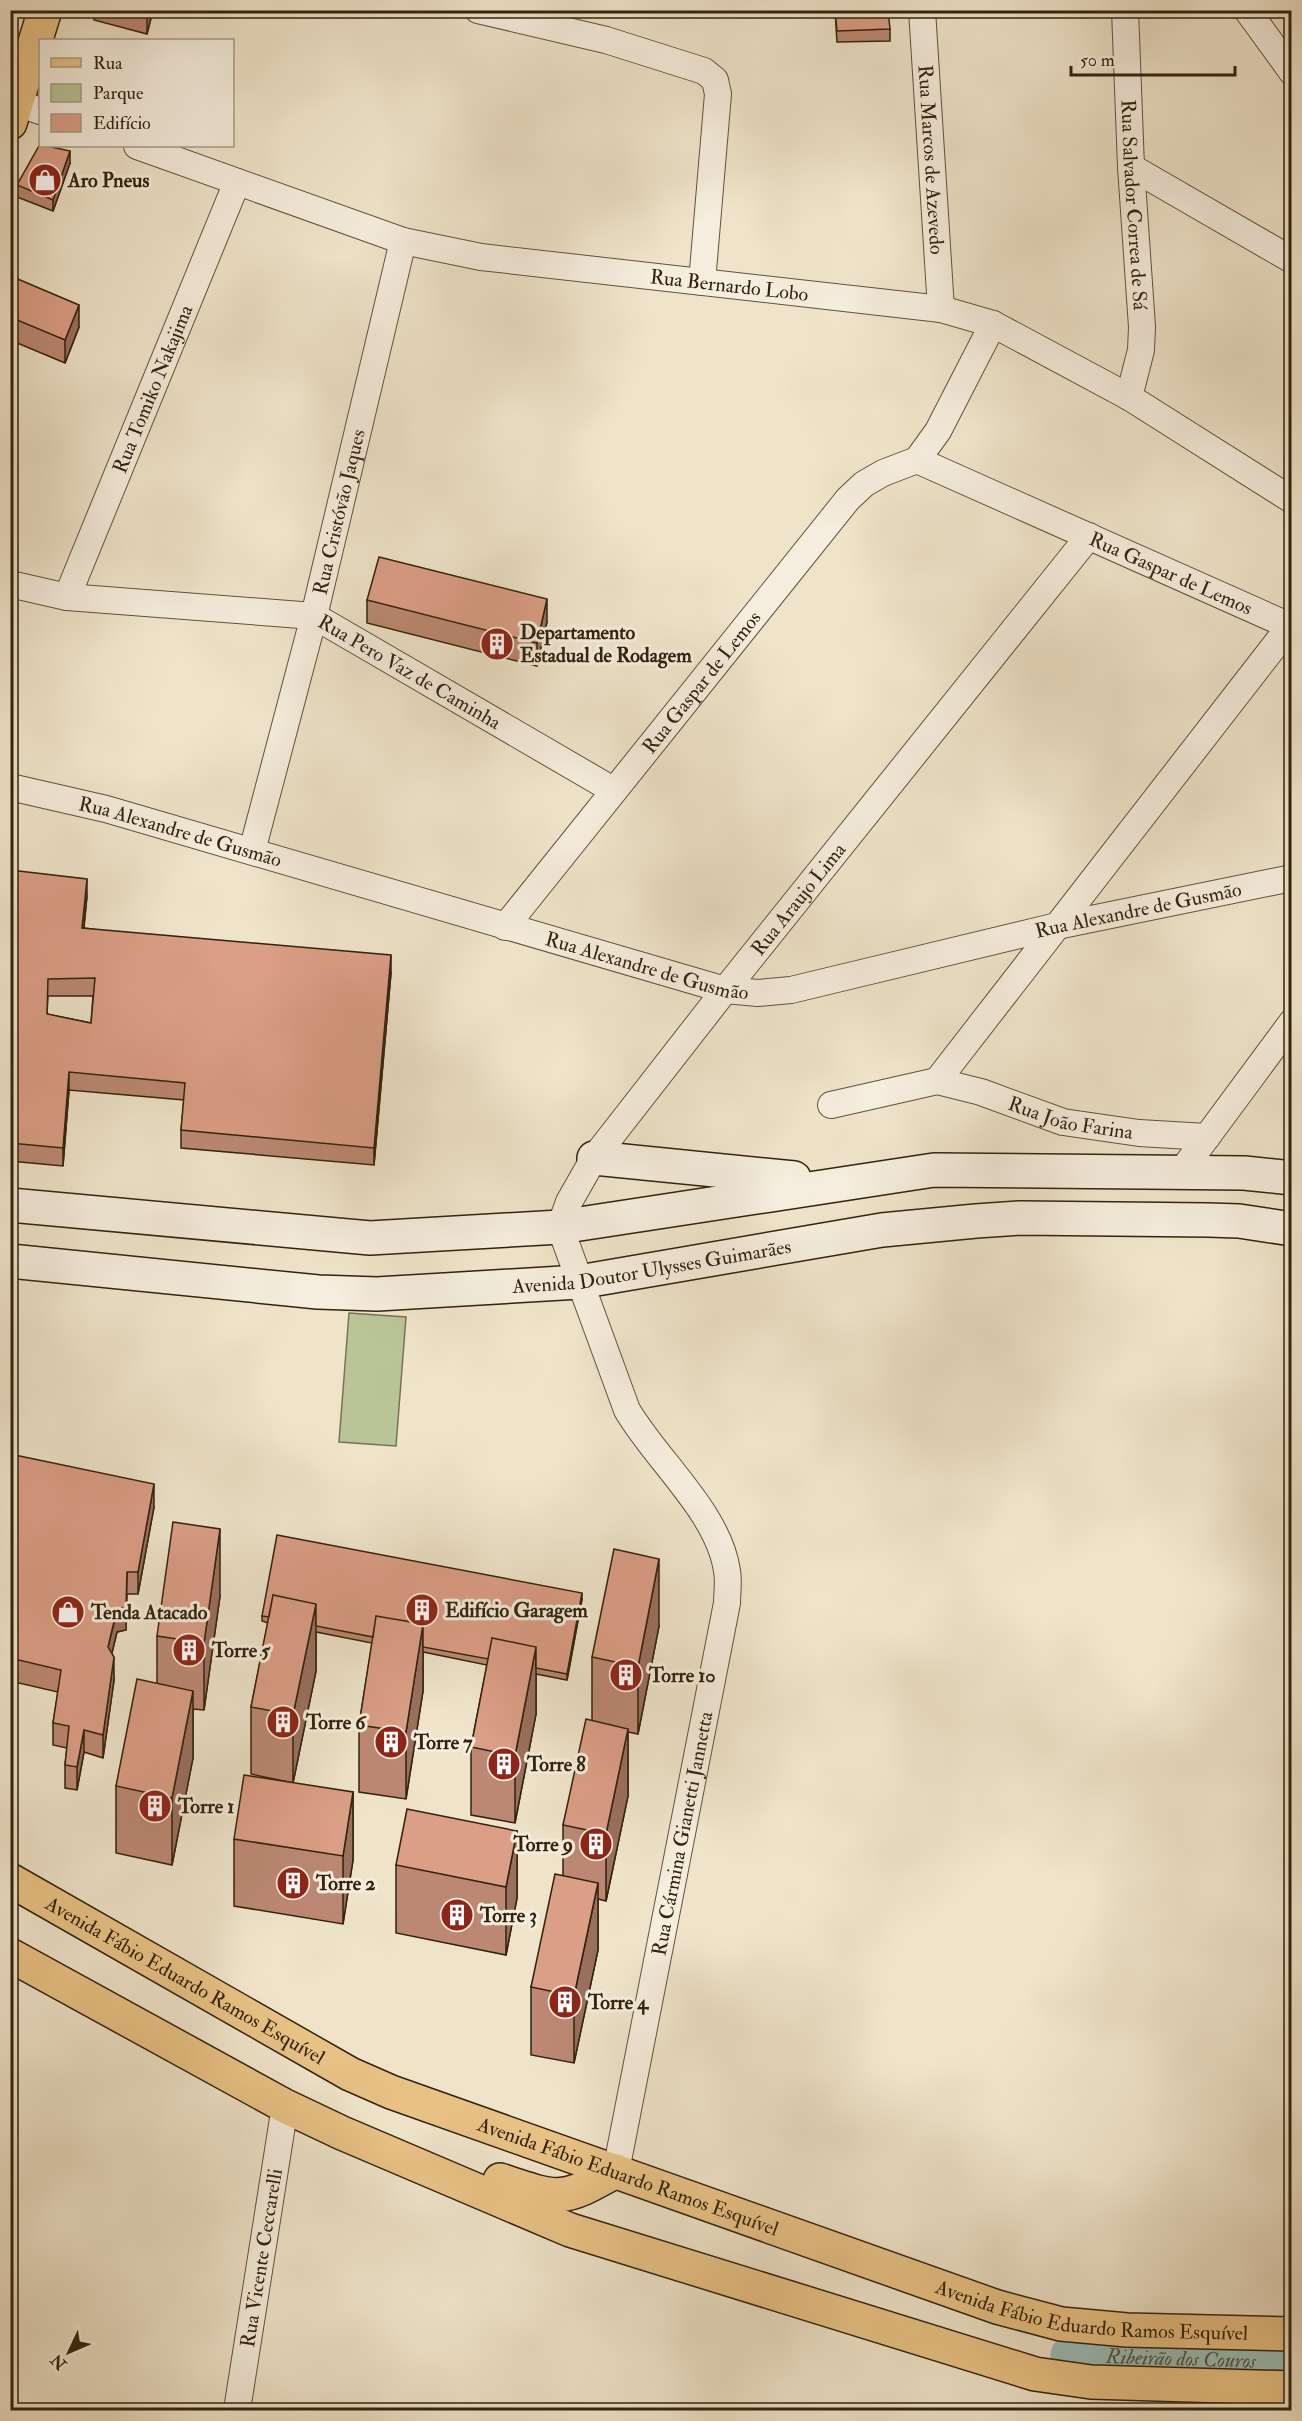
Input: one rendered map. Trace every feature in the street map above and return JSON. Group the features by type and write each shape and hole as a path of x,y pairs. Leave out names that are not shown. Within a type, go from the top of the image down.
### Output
{"main road":[{"path":"23,112 45,10"},
{"path":"594,1158 841,1183"},
{"path":"10,1205 370,1238 561,1227 934,1170 1244,1173 1292,1178"},
{"name":"Avenida Doutor Ulysses Guimarães","path":"10,1261 318,1292 377,1294 579,1282 882,1230 976,1221 1020,1218 1208,1220 1239,1221 1292,1229"},
{"name":"Avenida Fábio Eduardo Ramos Esquível","path":"10,1880 350,2074 997,2307 1061,2324 1126,2330 1292,2334"},
{"path":"10,1955 285,2106 417,2166 570,2230 1035,2374 1091,2382 1292,2388"},
{"path":"417,2166 490,2177 554,2196 569,2195 616,2171"}],"street":[{"name":"Rua Marcos de Azevedo","path":"922,10 941,309"},
{"name":"Rua Salvador Correa de Sá","path":"1125,10 1131,167 1142,327 1142,350 1129,397"},
{"path":"1247,10 1292,72"},
{"path":"484,11 606,40 704,71 715,80 718,94 702,282"},
{"name":"Rua Bernardo Lobo","path":"140,147 403,241 481,257 941,309 993,324 1129,397 1292,500"},
{"path":"1131,167 1292,260"},
{"name":"Rua Tomiko Nakajima","path":"67,597 237,182"},
{"name":"Rua Cristóvão Jaques","path":"252,851 314,616 403,241"},
{"path":"917,460 938,431 993,324"},
{"name":"Rua Gaspar de Lemos","path":"505,927 848,499 864,484 883,473 917,460 1291,626"},
{"name":"Rua Araujo Lima","path":"561,1227 569,1202 594,1158 725,990 1089,536"},
{"name":"Rua Pero Vaz de Caminha","path":"10,584 67,597 314,616 613,790"},
{"path":"831,1105 936,1080 1291,626"},
{"name":"Rua Alexandre de Gusmão","path":"10,787 56,795 725,990 758,993 791,990 1057,926 1292,878"},
{"path":"1181,1172 1292,1022"},
{"name":"Rua João Farina","path":"936,1080 981,1092 1063,1122 1139,1133 1207,1137"},
{"path":"561,1227 579,1282"},
{"name":"Rua Cármina Gianetti Jannetta","path":"579,1282 627,1410 641,1434 693,1497 715,1536 728,1570 728,1603 616,2171"},
{"name":"Rua Vicente Ceccarelli","path":"237,2410 285,2106"}],"green space":[{"path":"349,1313 406,1317 396,1446 339,1442"}],"building":[{"path":"835,10 888,10 890,29 837,31"},
{"name":"Aro Pneus","path":"39,146 70,151 53,200 17,185"},
{"path":"13,277 79,305 65,340 10,317 10,282"},
{"path":"379,557 547,599 537,643 367,600"},
{"path":"10,870 87,879 82,928 391,955 374,1148 181,1130 185,1083 69,1072 63,1148 10,1143","holes":["95,978 91,1023 47,1014 48,979"]},
{"name":"Tenda Atacado","path":"10,1454 154,1484 138,1572 127,1572 126,1607 117,1609 108,1647 114,1657 103,1735 84,1730 77,1767 65,1765 69,1726 53,1723 61,1670 10,1658"},
{"path":"173,1522 220,1529 204,1643 157,1636"},
{"name":"Edifício Garagem","path":"277,1535 582,1593 567,1674 536,1668 536,1647 492,1638 488,1659 423,1647 423,1624 376,1616 373,1637 316,1626 316,1604 273,1595 269,1617 262,1616"},
{"path":"614,1549 659,1559 638,1667 592,1657"},
{"path":"273,1595 316,1604 293,1715 251,1707"},
{"path":"376,1616 423,1624 406,1732 359,1725"},
{"path":"492,1638 536,1647 515,1756 471,1747"},
{"path":"137,1679 193,1691 172,1798 116,1786"},
{"path":"586,1719 628,1729 606,1834 563,1825"},
{"path":"244,1775 353,1792 343,1856 234,1839"},
{"path":"407,1809 517,1831 506,1887 396,1865"},
{"path":"555,1874 598,1883 574,1996 531,1987"}],"waterway":[{"name":"Ribeirão dos Couros","path":"1070,2355 1292,2362"}],"place":[{"name":"Aro Pneus","path":"45,180"},
{"name":"Departamento Estadual de Rodagem","path":"497,644"},
{"name":"Edifício Garagem","path":"422,1610"},
{"name":"Tenda Atacado","path":"68,1612"},
{"name":"Torre 5","path":"189,1650"},
{"name":"Torre 10","path":"626,1675"},
{"name":"Torre 6","path":"283,1722"},
{"name":"Torre 7","path":"391,1742"},
{"name":"Torre 8","path":"504,1764"},
{"name":"Torre 1","path":"155,1806"},
{"name":"Torre 9","path":"596,1844"},
{"name":"Torre 2","path":"293,1883"},
{"name":"Torre 3","path":"457,1915"},
{"name":"Torre 4","path":"565,2002"}]}
